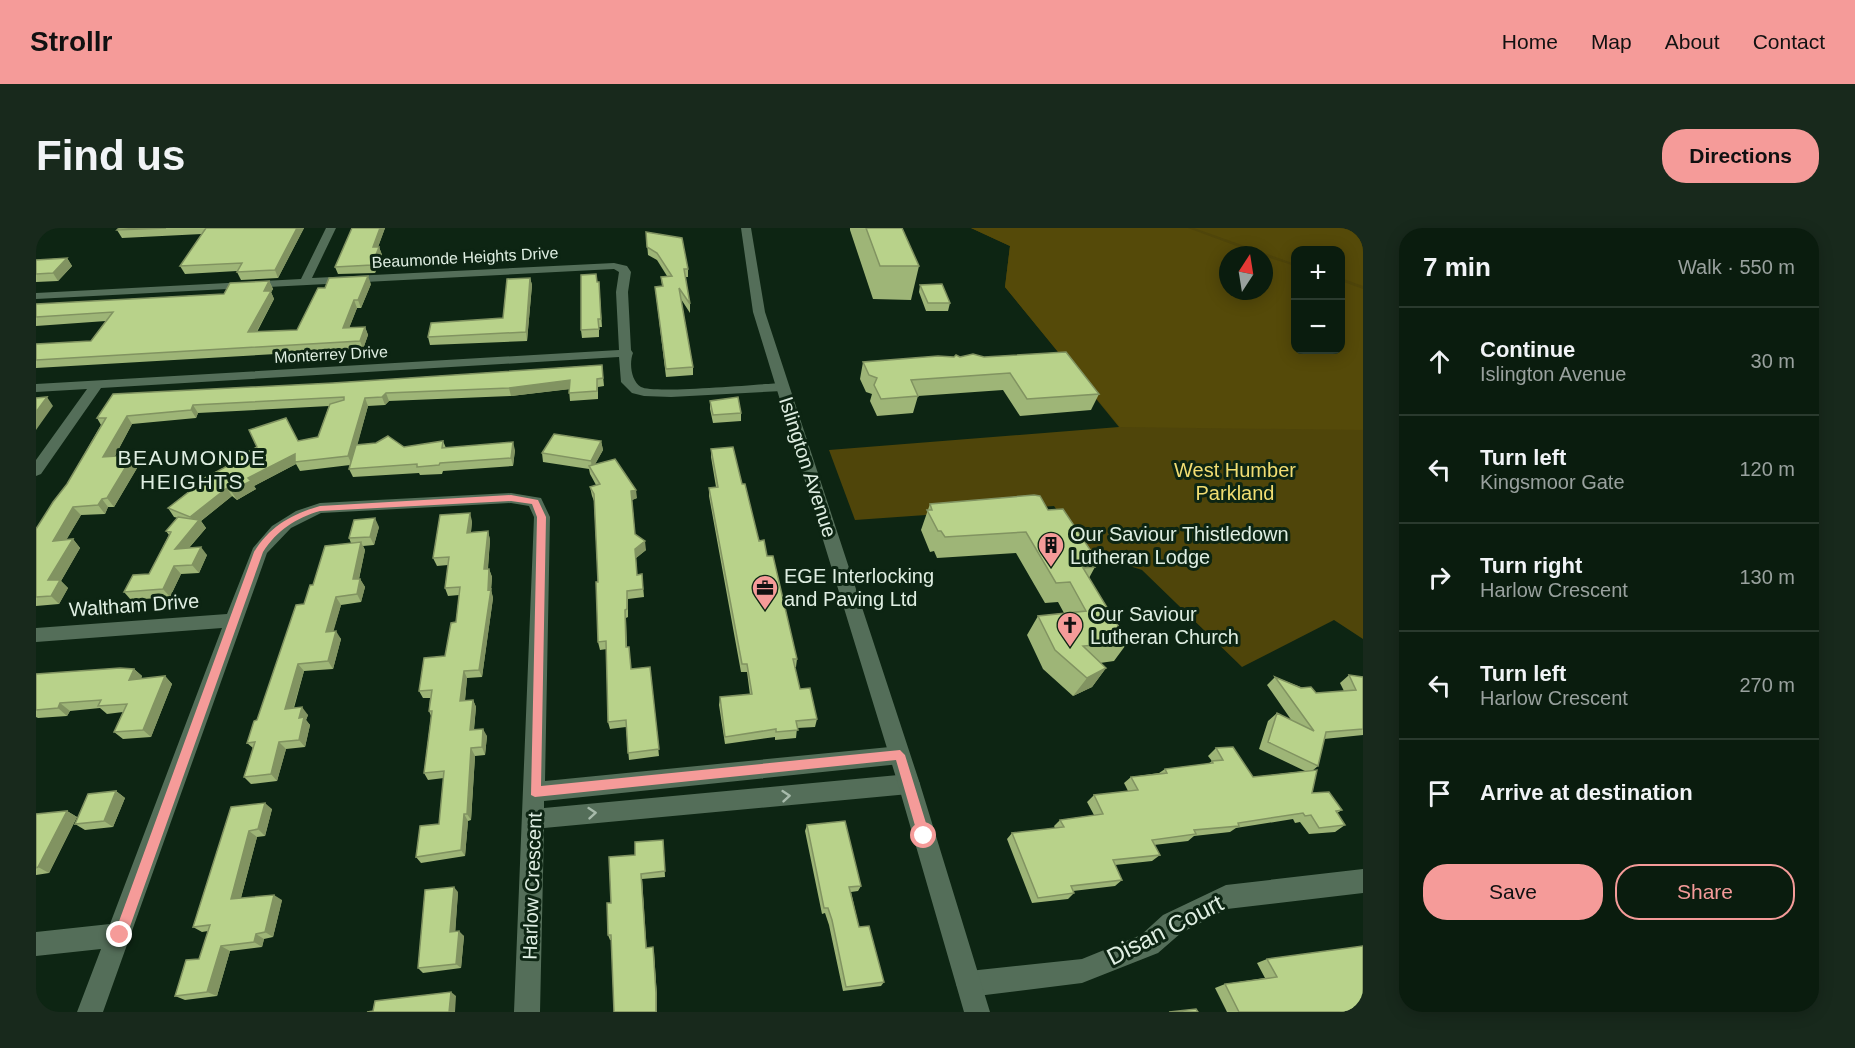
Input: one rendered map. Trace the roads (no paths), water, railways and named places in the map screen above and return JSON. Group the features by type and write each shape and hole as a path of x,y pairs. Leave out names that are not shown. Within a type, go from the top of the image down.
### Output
{"street":[{"path":"305,282 330,228"},
{"name":"Islington Avenue","path":"746,228 759,312 900,755 977,1012"},
{"name":"Beaumonde Heights Drive","path":"36,296 614,266 623,268 626,272 622,292 628,382 637,390 671,393 782,387"},
{"name":"Monterrey Drive","path":"36,388 627,353"},
{"path":"36,471 97,384"},
{"name":"Harlow Crescent","path":"90,1012 259,552 266,541 281,526 301,514 320,508 511,498 535,502 542,517 527,1012"},
{"name":"Waltham Drive","path":"36,635 235,620"},
{"path":"535,792 900,755"},
{"path":"534,819 909,784"},
{"name":"Disan Court","path":"969,984 1044,973 1082,971 1149,944 1172,924 1226,897 1363,880"},
{"path":"36,944 120,935"}],"place":[{"name":"Our Saviour Thistledown Lutheran Lodge","path":"1051,568"},
{"name":"EGE Interlocking and Paving Ltd","path":"765,611"},
{"name":"Our Saviour Lutheran Church","path":"1070,648"}],"district":[{"name":"BEAUMONDE HEIGHTS","path":"192,470"}],"park label":[{"name":"West Humber Parkland","path":"1235,482"}]}
